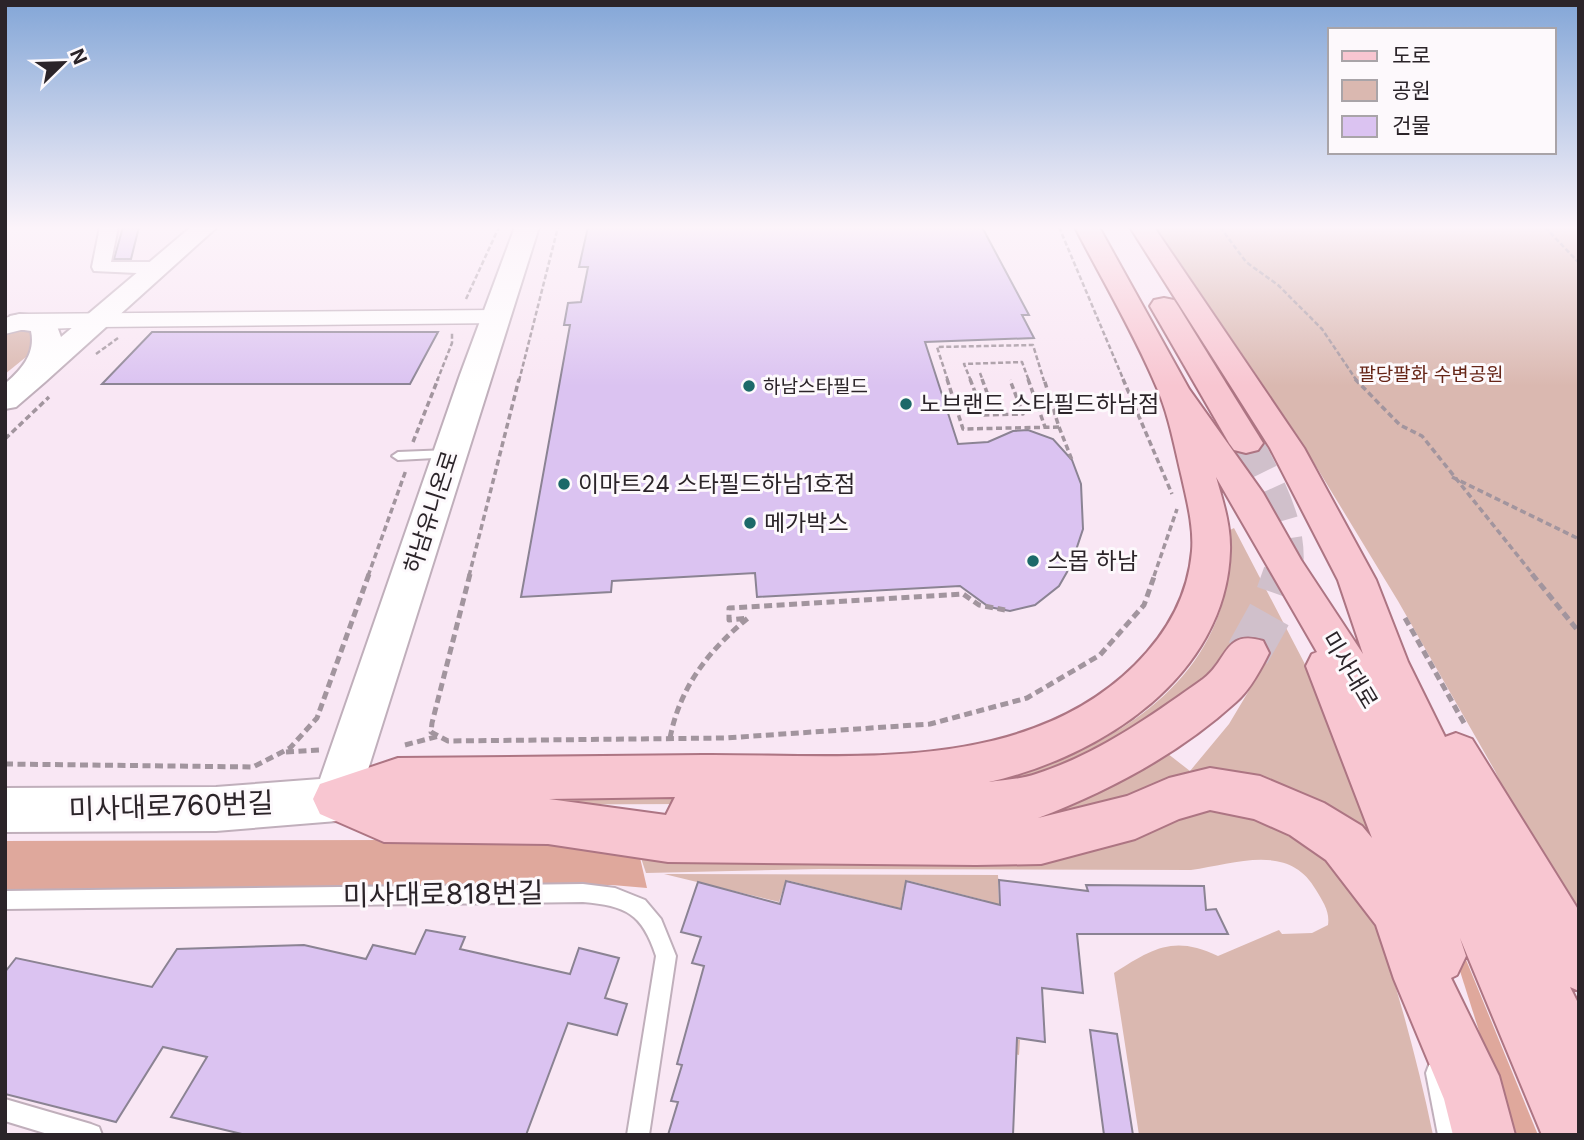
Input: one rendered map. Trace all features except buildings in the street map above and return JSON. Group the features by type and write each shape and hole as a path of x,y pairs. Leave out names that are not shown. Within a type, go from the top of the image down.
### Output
{"main road":[{"path":"5,400 44,383 111,326 135,288 144,280"},
{"name":"하남유니온로","path":"337,799 431,448 496,318 509,280"},
{"name":"미사대로","path":"1115,280 1174,390 1250,501 1287,569 1371,703 1464,881 1573,1135"},
{"path":"1150,280 1246,443"},
{"name":"미사대로","path":"1177,280 1287,448 1357,580 1387,662 1579,1069"},
{"path":"13,324 44,324 48,342 44,383"},
{"path":"337,799 398,779 928,774 1003,758 1063,735 1122,703 1160,668 1188,636 1206,586 1211,551 1208,518 1174,390"},
{"path":"1287,569 1423,901 1469,1123"},
{"path":"1357,580 1579,963"},
{"path":"337,799 384,819 548,821 665,814 974,807 1038,796 1105,767 1159,735 1223,688 1248,653"},
{"path":"548,821 668,839 1041,841 1135,817 1170,800 1210,789 1260,798 1307,818 1344,844 1375,879 1398,911 1469,1123"},
{"name":"미사대로760번길","path":"5,810 216,809 337,799"}],"street":[{"path":"13,324 135,288"},
{"path":"13,324 111,326 496,318"}],"lane":[{"path":"398,456 431,448"},
{"name":"미사대로818번길","path":"5,900 583,892 617,895 642,909 659,930 666,956 638,1135"},
{"path":"5,1110 91,1135"}],"path":[{"path":"460,304 469,297 476,280"},
{"path":"544,280 506,423 431,732 448,741 725,738 930,724 1027,698 1100,655 1144,605 1177,508 1081,280"},
{"path":"1271,280 1322,329 1352,376 1400,425 1422,436 1451,477 1579,632"},
{"path":"95,355 111,326"},
{"path":"431,448 453,333"},
{"path":"1059,427 963,429 937,347 1033,345 1072,460"},
{"path":"1010,380 1023,414 984,415 964,364 1022,362 1045,428"},
{"path":"980,373 995,414"},
{"path":"5,439 44,383"},
{"path":"5,764 253,766 272,761 302,740 317,718 406,469"},
{"path":"1451,477 1579,539"},
{"path":"670,738 676,708 693,674 721,640 748,618 729,620 729,608 963,594 979,605 1006,610"}],"green space":[{"name":"팔당팔화 수변공원","path":"1192,280 1579,280 1579,926 1546,876 1495,771 1398,601 1297,435"},
{"path":"32,325 52,336 5,374 5,331"},
{"path":"1234,528 1308,670 1390,857 1297,798 1050,823 985,817 1163,750 1190,771 1229,724 1266,662 1231,644 1197,685 1176,705 1126,738 1069,763 983,787 1076,753 1119,730 1157,702 1189,668 1213,629 1227,583 1230,530"},
{"path":"544,798 688,798 686,804 438,805"},
{"path":"1227,804 1357,867 1400,1000 1433,1135 1139,1135 1114,973 1164,947 1189,946 1218,956 1279,930 1282,934 1312,933 1328,925 1327,911 1316,890 1305,875 1291,866 1260,860 1191,870 819,869 646,873 638,849 1187,811"},
{"path":"664,874 998,875 1003,1036 1020,1040 1019,1055 985,1046 984,900 906,880 900,908 786,880 779,902"}],"shaded area":[{"path":"397,840 562,843 638,849 647,888 612,885 449,884 5,892 5,841"},
{"path":"1453,928 1538,1135 1512,1135 1453,949"}],"tunnel":[{"path":"1246,443 1270,490 1282,524 1287,558 1285,576"},
{"path":"1248,653 1273,608 1285,574"}],"place":[{"name":"하남스타필드","path":"749,386"},
{"name":"노브랜드 스타필드하남점","path":"906,404"},
{"name":"이마트24 스타필드하남1호점","path":"564,484"},
{"name":"메가박스","path":"750,523"},
{"name":"스몹 하남","path":"1033,561"}]}
